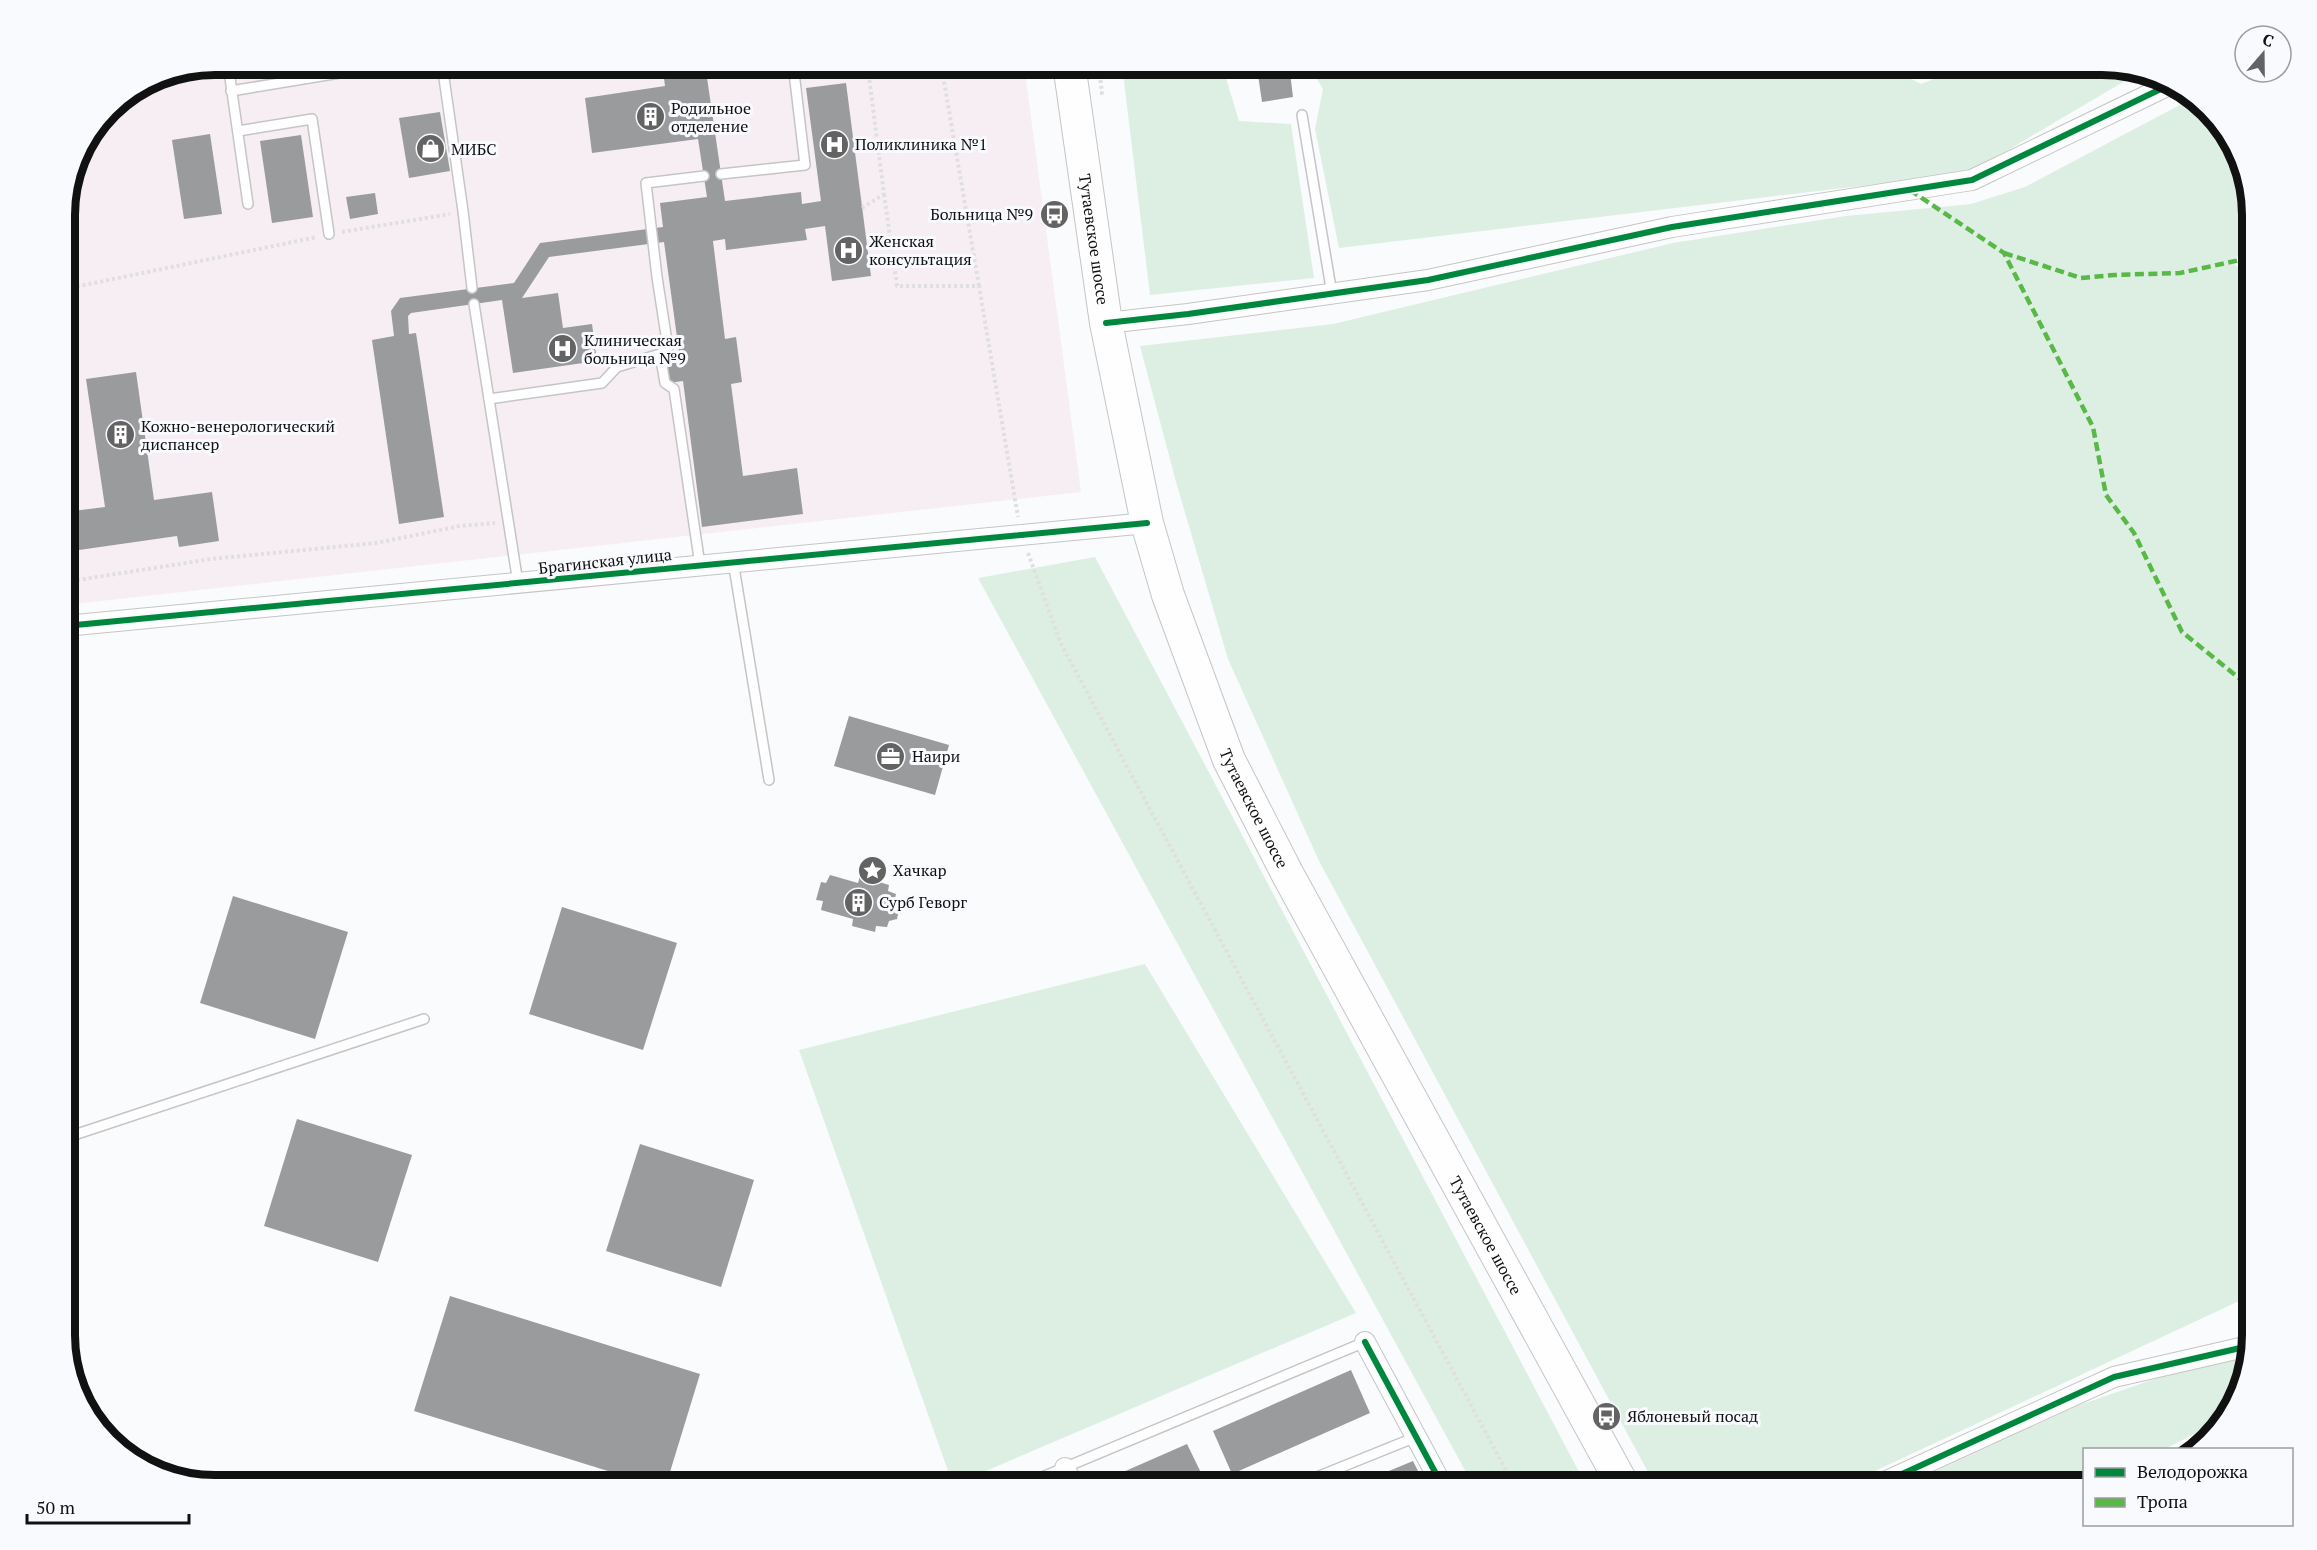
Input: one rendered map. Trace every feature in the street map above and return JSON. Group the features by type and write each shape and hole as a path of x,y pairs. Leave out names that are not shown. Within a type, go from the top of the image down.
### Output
{"main road":[{"name":"Тутаевское шоссе","path":"1071,75 1106,323 1147,523 1168,595 1229,760 1288,875 1618,1475"}],"street":[{"path":"1106,323 1188,314 1428,280 1672,227 1972,180 2162,88"},
{"name":"Брагинская улица","path":"75,625 1147,523"},
{"path":"1365,1342 1437,1475"},
{"path":"1900,1475 2114,1377 2241,1348"}],"lane":[{"path":"229,75 248,204"},
{"path":"231,91 328,75"},
{"path":"444,75 472,288"},
{"path":"721,174 806,165 795,75"},
{"path":"1302,115 1332,294"},
{"path":"238,131 312,119 329,234"},
{"path":"489,399 602,383 617,367 660,354 668,348 646,183 704,176"},
{"path":"474,304 518,584"},
{"path":"660,354 665,383 674,389 700,565"},
{"path":"733,561 770,780"},
{"path":"75,1135 424,1019"},
{"path":"1073,1475 1365,1342"},
{"path":"1326,1474 1416,1437"}],"path":[{"path":"943,75 1020,534 1061,644 1509,1475"},
{"path":"869,76 897,286 979,286"},
{"path":"862,208 884,194"},
{"path":"75,288 329,234 463,211"},
{"path":"75,580 212,559 376,543 460,526 509,521"}],"shaded area":[{"name":"Клиническая больница №9","path":"206,75 1025,75 1081,492 75,604 75,206 80,179 86,161 99,137 116,116 130,104 153,89 179,80"}],"green space":[{"path":"1123,75 1225,75 1239,121 1291,124 1314,278 1150,295"},
{"path":"1314,75 1904,75 1921,84 1944,75 2102,75 2130,78 1969,173 1339,248 1315,129 1323,89"},
{"path":"2184,103 2207,123 2228,153 2241,197 2242,251 2233,262 2242,272 2242,1300 1866,1475 1650,1475 1319,861 1228,659 1176,482 1140,346 1333,324 1673,243 1846,216 1971,204 2025,187"},
{"path":"1095,557 1581,1475 1468,1475 978,578"},
{"path":"1145,964 1356,1313 976,1475 949,1475 799,1050"},
{"path":"2241,1349 2231,1389 2218,1413 2207,1428 2167,1448 2083,1448 2083,1475 1928,1475 2077,1406"}],"building":[{"path":"664,75 707,75 725,201 801,192 802,204 821,201 806,88 846,83 871,276 832,281 825,226 805,229 807,240 726,250 725,239 713,241 725,339 736,337 742,382 731,384 743,476 797,468 803,514 702,527 683,381 669,383 665,353 679,352 664,242 549,257 522,298 558,293 563,328 592,324 597,361 513,373 502,300 411,313 408,316 409,334 416,333 444,517 399,524 372,340 394,336 391,311 400,298 514,283 540,243 663,227 660,203 707,197 698,139 592,153 585,98 665,86"},
{"path":"1258,75 1290,75 1293,97 1262,102"},
{"path":"440,112 450,171 409,178 399,118"},
{"path":"210,134 222,214 184,219 172,140"},
{"path":"301,135 313,217 272,223 260,141"},
{"path":"375,193 378,214 350,219 346,197"},
{"name":"Кожно-венерологический диспансер","path":"136,372 154,500 212,492 219,541 179,547 177,536 75,551 75,511 105,507 86,379"},
{"name":"Наири","path":"849,716 949,745 935,795 834,766"},
{"name":"Сурб Геворг","path":"830,875 858,883 860,876 889,885 888,891 896,894 894,903 899,909 897,919 889,921 887,927 876,926 875,932 852,926 853,919 821,910 823,901 816,900 821,882 826,883"},
{"path":"233,896 348,932 315,1039 200,1003"},
{"path":"562,907 677,943 643,1050 529,1014"},
{"path":"297,1119 412,1155 378,1262 264,1226"},
{"path":"640,1144 754,1180 721,1287 606,1251"},
{"path":"450,1296 700,1374 669,1475 621,1475 414,1411"},
{"path":"1351,1370 1370,1413 1232,1474 1213,1431"},
{"path":"1187,1444 1202,1475 1116,1475"},
{"path":"1413,1461 1420,1475 1379,1475"}],"marked path":[{"path":"1910,190 2004,253 2093,427 2106,495 2134,533 2182,632 2240,679 2242,685"},
{"path":"2004,253 2081,278 2180,273 2242,260"}],"cycle path":[{"path":"1106,323 1188,314 1428,280 1672,227 1972,180 2162,88"},
{"path":"75,625 1147,523"},
{"path":"1365,1342 1437,1475"},
{"path":"1900,1475 2114,1377 2241,1348"}],"place":[{"name":"Родильное отделение","path":"650,117"},
{"name":"Поликлиника №1","path":"834,144"},
{"name":"МИБС","path":"430,149"},
{"name":"Больница №9","path":"1054,214"},
{"name":"Женская консультация","path":"848,250"},
{"name":"Клиническая больница №9","path":"563,349"},
{"name":"Кожно-венерологический диспансер","path":"120,435"},
{"name":"Наири","path":"891,756"},
{"name":"Хачкар","path":"872,870"},
{"name":"Сурб Геворг","path":"858,902"},
{"name":"Яблоневый посад","path":"1606,1416"}]}
